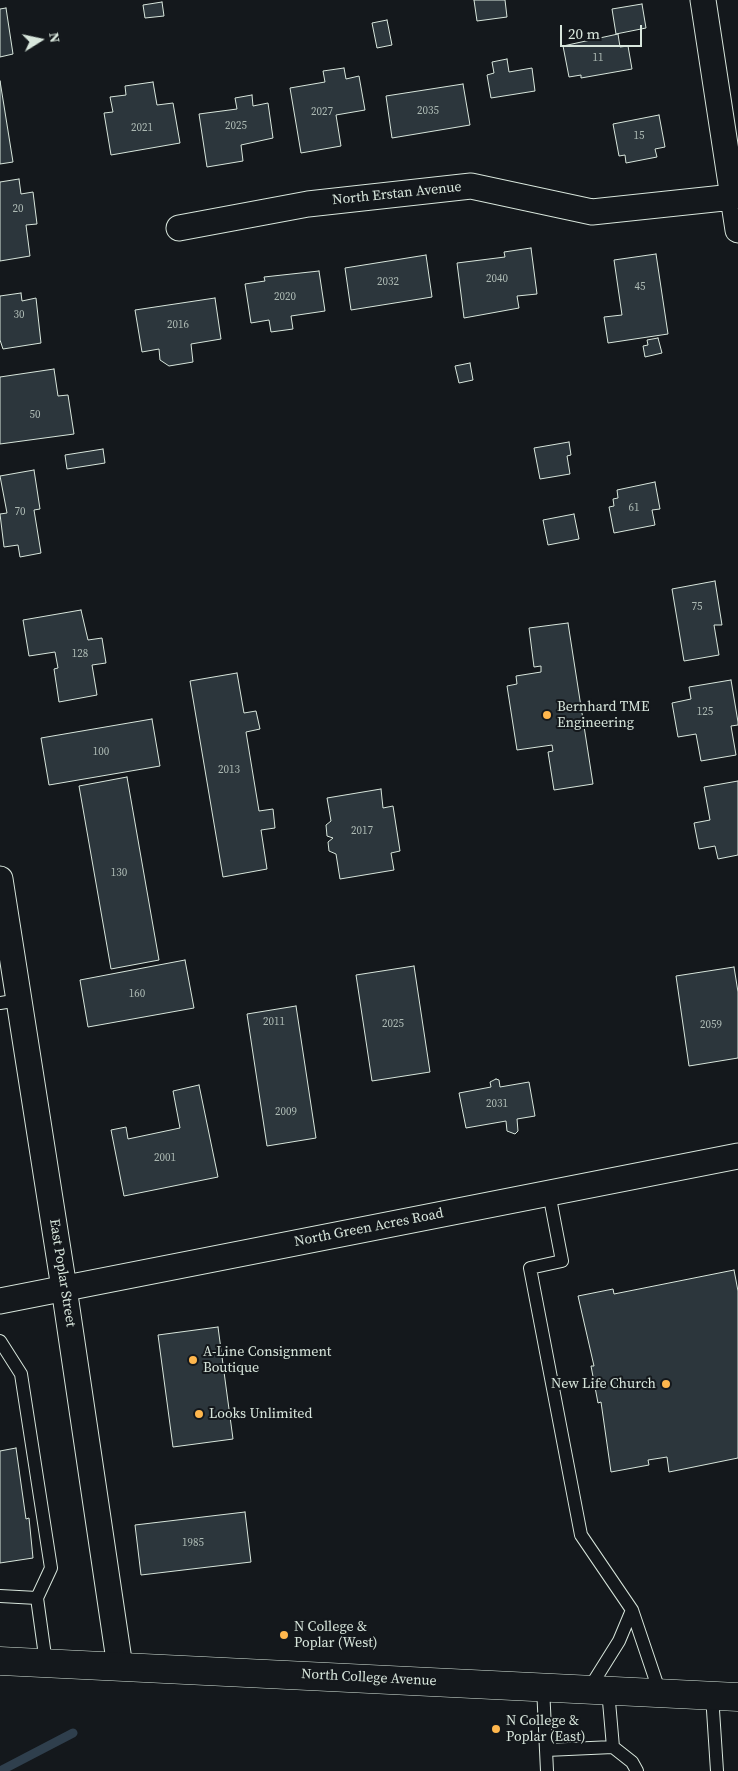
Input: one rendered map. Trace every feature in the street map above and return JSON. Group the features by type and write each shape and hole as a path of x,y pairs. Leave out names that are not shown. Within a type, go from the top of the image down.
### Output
{"main road":[{"name":"North College Avenue","path":"0,1661 725,1696"}],"street":[{"path":"703,0 738,230"},
{"name":"North Erstan Avenue","path":"179,228 308,204 471,186 592,212 733,196"},
{"name":"East Poplar Street","path":"0,879 10,1001 64,1288 120,1666"},
{"name":"North Green Acres Road","path":"0,1301 738,1156"}],"lane":[{"path":"549,1193 562,1262 530,1268 581,1535 632,1610 660,1693"},
{"path":"0,1341 21,1374 51,1568 37,1598 46,1663"},
{"path":"0,1596 37,1598"},
{"path":"632,1610 598,1690 613,1747 632,1762 637,1771"},
{"path":"543,1687 548,1771"},
{"path":"717,1771 725,1696"},
{"path":"546,1750 613,1747"}],"building":[{"path":"474,0 505,0 507,17 477,21"},
{"path":"162,2 164,16 145,18 143,5"},
{"path":"642,4 646,28 616,34 612,9"},
{"path":"6,8 13,54 0,57 0,9"},
{"path":"387,20 392,45 377,48 372,23"},
{"path":"618,34 620,47 628,46 632,69 581,78 581,75 569,77 563,46"},
{"path":"507,59 509,72 532,68 535,91 491,98 487,75 494,73 492,62"},
{"path":"344,68 346,79 359,76 365,110 336,115 341,146 301,153 290,88 325,82 323,71"},
{"path":"0,81 13,162 0,164"},
{"path":"153,82 157,105 173,103 180,143 111,155 104,113 113,112 110,97 126,95 125,86"},
{"path":"463,84 470,125 392,138 386,96"},
{"path":"252,95 253,106 268,103 273,138 241,145 243,161 207,167 199,114 237,109 235,98"},
{"path":"659,115 665,147 655,149 657,157 626,163 625,155 619,156 613,124"},
{"path":"19,179 21,194 33,192 37,224 26,225 30,256 0,261 0,182"},
{"path":"531,248 537,294 517,296 519,308 464,318 457,263 505,257 504,252"},
{"path":"656,254 668,334 608,343 604,317 622,315 614,260"},
{"path":"426,255 432,297 351,310 345,268"},
{"path":"319,271 325,311 291,316 293,329 271,332 269,320 251,323 245,284 265,281 264,277"},
{"path":"21,293 22,301 36,298 41,343 3,349 0,340 0,296"},
{"path":"215,298 221,339 191,344 193,362 169,366 160,360 159,349 142,352 135,310"},
{"path":"658,338 662,353 645,357 643,346 648,345 647,340"},
{"path":"470,363 473,380 459,383 455,366"},
{"path":"54,369 58,396 68,395 74,434 0,444 0,377"},
{"path":"569,442 571,455 567,456 570,474 540,479 534,448"},
{"path":"103,449 105,463 67,469 65,455"},
{"path":"34,470 40,509 34,510 41,553 20,557 18,545 4,547 0,514 7,513 0,476"},
{"path":"655,482 660,509 652,510 655,525 614,533 609,507 614,506 613,499 618,498 617,490"},
{"path":"574,514 579,539 548,545 543,520"},
{"path":"715,581 722,625 714,625 719,655 684,661 672,589"},
{"path":"81,610 88,640 102,638 106,663 92,665 97,695 59,702 54,669 58,668 55,652 29,656 23,620"},
{"name":"Bernhard TME Engineering","path":"568,623 593,784 554,790 548,752 553,751 552,745 517,750 507,686 517,684 516,676 541,672 541,666 534,667 529,628"},
{"path":"237,673 244,713 256,711 260,729 246,732 259,811 273,809 275,828 261,830 267,869 223,877 190,681"},
{"path":"731,680 738,722 738,725 731,726 736,755 701,761 696,734 678,737 672,703 691,699 689,687"},
{"path":"152,719 160,766 49,785 41,738"},
{"path":"127,777 159,960 111,969 79,786"},
{"path":"738,781 738,855 718,859 715,846 699,849 694,823 710,820 704,787"},
{"path":"381,789 383,808 393,806 400,851 391,853 394,870 340,879 336,854 329,851 328,842 333,838 327,836 326,825 331,821 327,798"},
{"path":"185,960 194,1008 88,1027 80,980"},
{"path":"414,966 430,1072 372,1081 356,975"},
{"path":"734,967 738,992 738,1058 689,1066 676,976"},
{"path":"296,1006 316,1138 267,1146 247,1014"},
{"path":"496,1079 499,1080 500,1087 529,1082 535,1116 517,1119 518,1131 515,1134 507,1131 506,1121 466,1128 459,1093 491,1087 490,1082"},
{"path":"199,1085 218,1177 124,1196 111,1130 126,1127 128,1139 180,1128 173,1091"},
{"name":"New Life Church","path":"734,1270 738,1291 738,1458 669,1472 667,1457 648,1460 649,1465 611,1472 601,1402 598,1403 591,1366 594,1366 578,1296 613,1289 614,1294"},
{"path":"218,1327 233,1439 173,1447 158,1335"},
{"path":"16,1448 26,1519 29,1518 33,1558 0,1563 0,1451"},
{"path":"245,1512 251,1562 141,1575 135,1525"}],"waterway":[{"path":"0,1771 73,1733"}],"place":[{"name":"Bernhard TME Engineering","path":"547,715"},
{"name":"A-Line Consignment Boutique","path":"193,1360"},
{"name":"New Life Church","path":"666,1384"},
{"name":"Looks Unlimited","path":"199,1414"},
{"name":"N College & Poplar (West)","path":"284,1635"},
{"name":"N College & Poplar (East)","path":"496,1729"}]}
